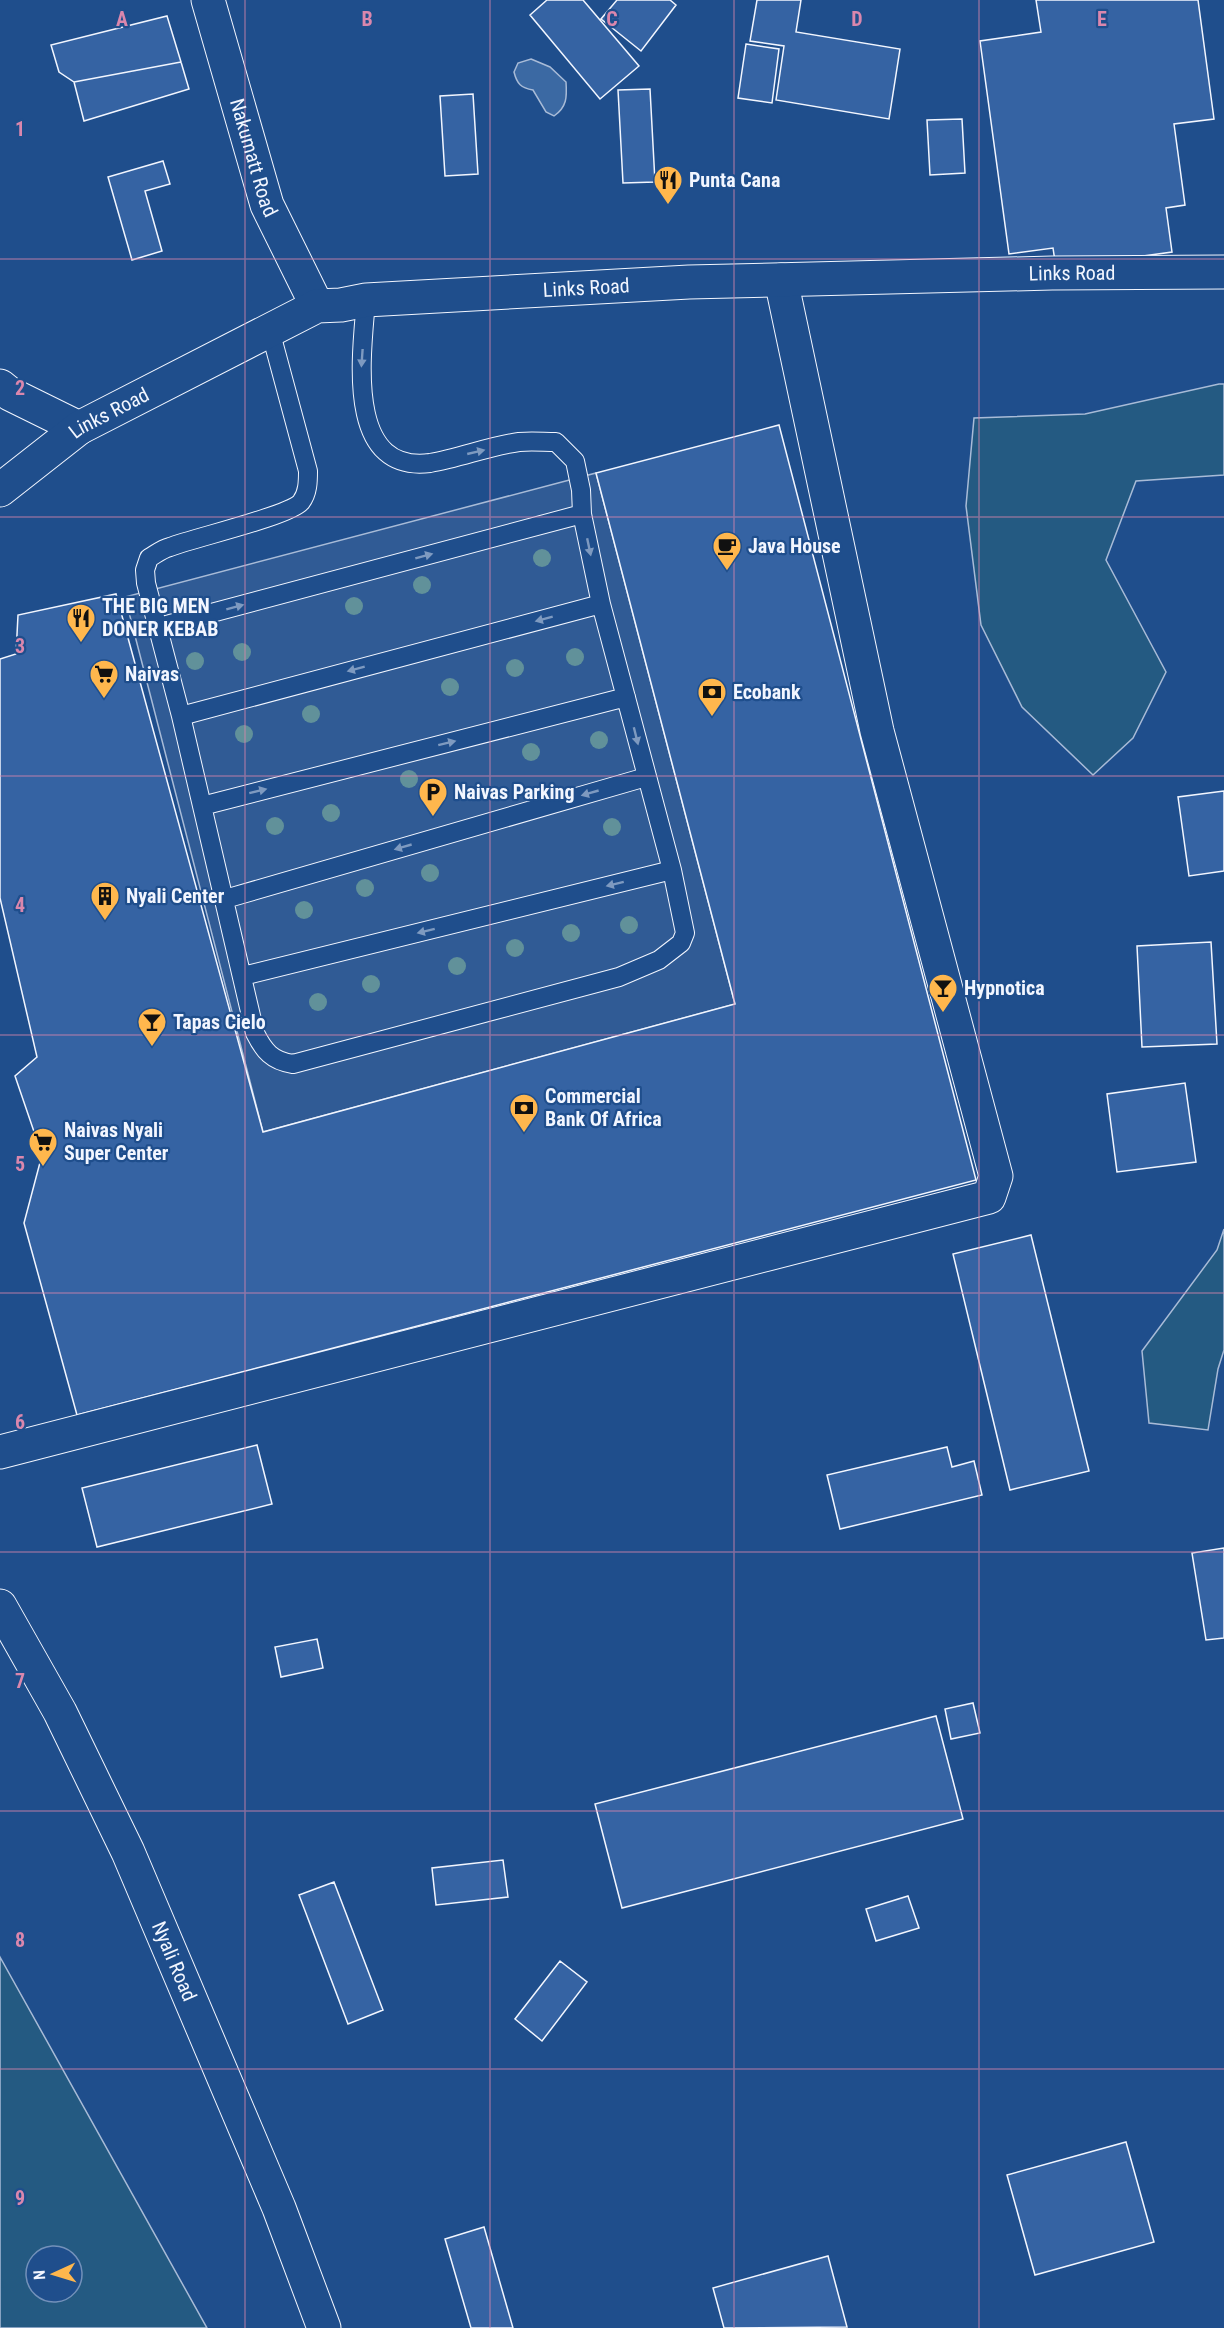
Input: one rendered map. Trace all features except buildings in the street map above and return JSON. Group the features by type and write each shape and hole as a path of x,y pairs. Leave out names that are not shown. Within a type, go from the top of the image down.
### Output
{"main road":[{"name":"Nakumatt Road","path":"208,0 267,205 317,306"},
{"name":"Links Road","path":"0,490 79,428 317,306 341,305 366,300 689,282 1224,272"},
{"path":"0,1452 989,1197 996,1176 877,731 781,280"},
{"path":"0,386 10,394 79,428"},
{"name":"Nyali Road","path":"0,1606 60,1712 128,1852 279,2208 324,2328"}],"lane":[{"path":"270,330 308,471 308,486 305,494 300,503 279,513 167,547 149,558 146,584 181,716 255,1033 263,1050 282,1062 293,1064 619,977 659,960 681,943 685,933 672,870 601,604 582,514 581,490 575,460 556,442 519,442 428,463 399,461 382,450 371,434 361,377 366,300"},
{"path":"159,627 582,514"},
{"path":"181,716 601,604"},
{"path":"202,806 626,697"},
{"path":"225,899 646,777"},
{"path":"243,976 672,870"}],"shaded area":[{"path":"531,59 550,67 566,82 565,101 562,109 554,116 546,112 533,90 523,87 517,80 514,72 518,63"},
{"path":"1224,384 1224,475 1136,481 1106,560 1166,672 1133,738 1093,775 1022,707 981,625 966,506 974,418 1085,414"},
{"name":"Naivas Parking","path":"596,473 735,1004 263,1132 125,597"},
{"path":"1224,1229 1224,1350 1218,1369 1208,1430 1149,1423 1142,1351 1217,1250"},
{"path":"0,1957 207,2328 0,2328"}],"place":[{"name":"Punta Cana","path":"668,206"},
{"name":"Java House","path":"727,572"},
{"name":"THE BIG MEN DONER KEBAB","path":"81,644"},
{"name":"Naivas","path":"104,700"},
{"name":"Ecobank","path":"712,718"},
{"name":"Naivas Parking","path":"433,818"},
{"name":"Nyali Center","path":"105,922"},
{"name":"Hypnotica","path":"943,1014"},
{"name":"Tapas Cielo","path":"152,1048"},
{"name":"Commercial Bank Of Africa","path":"524,1134"},
{"name":"Naivas Nyali Super Center","path":"43,1168"}]}
